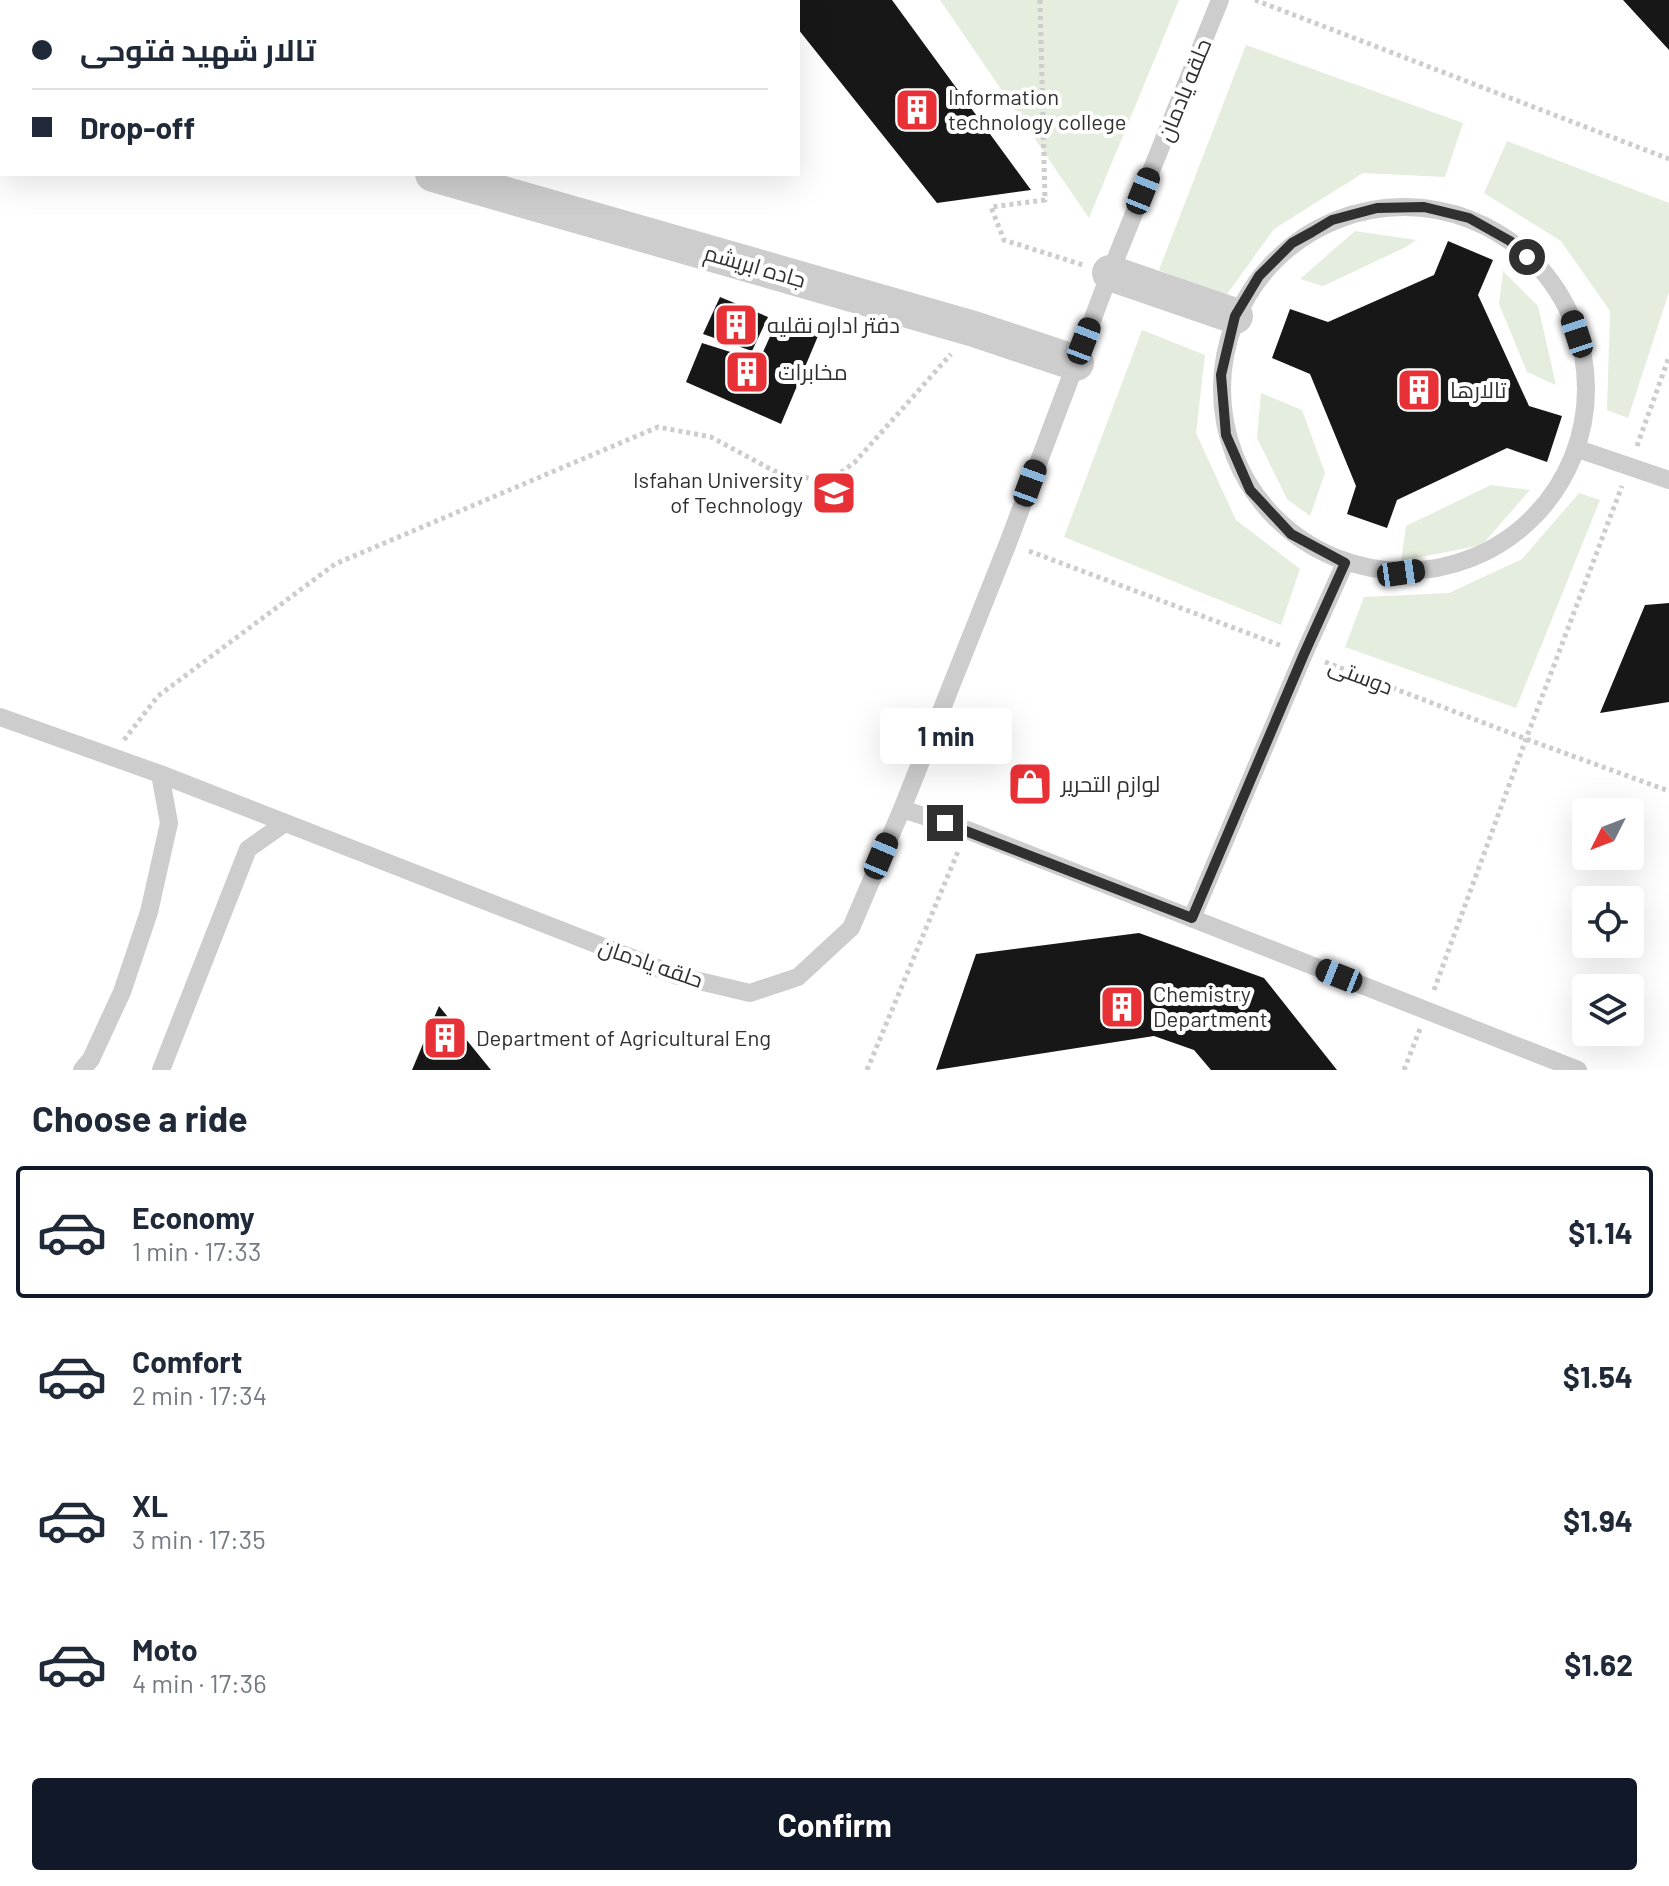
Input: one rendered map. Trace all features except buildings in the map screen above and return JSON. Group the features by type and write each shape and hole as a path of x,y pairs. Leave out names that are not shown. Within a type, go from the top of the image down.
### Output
{"street":[{"name":"جاده ابریشم","path":"440,176 974,329 1076,363"},
{"path":"1110,273 1235,316"}],"lane":[{"name":"حلقه یادمان","path":"0,717 160,774 678,976 750,993 798,977 851,928 1008,543 1110,273 1220,0"},
{"path":"1408,207 1424,207 1469,218 1510,241 1521,251 1544,273 1570,312 1584,356 1587,403 1578,449 1551,500 1510,540 1458,565 1401,573 1345,563 1291,534 1250,490 1226,435 1221,375 1235,316 1259,276 1292,243 1332,220 1377,208 1408,207"},
{"path":"1578,449 1669,480"},
{"path":"1192,918 1345,563"},
{"path":"82,1070 91,1059 122,992 149,912 169,823 160,774"},
{"path":"902,809 967,830 1578,1070"},
{"path":"161,1070 248,849 285,823"}],"path":[{"path":"1040,0 1045,200 991,207 1004,240 1110,273"},
{"path":"1255,0 1669,159"},
{"path":"112,757 158,696 335,564 658,427 711,437 774,471 828,482 855,462 974,329"},
{"path":"1404,1070 1669,357"},
{"name":"دوستی","path":"1008,543 1669,791"},
{"path":"867,1070 967,830"}],"green space":[{"path":"940,0 1179,0 1089,218"},
{"path":"1246,45 1463,123 1445,177 1363,173 1274,229 1225,297 1159,270"},
{"path":"1507,141 1669,203 1669,292 1628,418 1607,410 1610,311 1561,241 1484,193"},
{"path":"1355,231 1416,240 1323,286 1300,279"},
{"path":"1503,271 1538,306 1556,385 1527,372 1499,304"},
{"path":"1142,330 1205,355 1196,433 1236,520 1300,569 1281,625 1064,537"},
{"path":"1261,393 1302,410 1325,473 1310,516 1287,499 1257,438"},
{"path":"1491,485 1530,490 1482,545 1401,561 1406,526"},
{"path":"1579,493 1600,500 1516,708 1345,647 1364,597 1449,593 1522,559"}],"place":[{"name":"Information technology college","path":"917,110"},
{"name":"دفتر اداره نقلیه","path":"736,325"},
{"name":"مخابرات","path":"747,372"},
{"name":"تالارها","path":"1419,390"},
{"name":"Isfahan University of Technology","path":"834,493"},
{"name":"لوازم التحریر","path":"1030,784"},
{"name":"Chemistry Department","path":"1122,1007"},
{"name":"Department of Agricultural Eng","path":"445,1038"}],"route":[{"path":"945,823 1192,918 1345,563 1291,534 1250,490 1226,435 1221,375 1235,316 1259,276 1292,243 1332,220 1377,208 1424,207 1469,218 1510,241 1527,257"}]}
